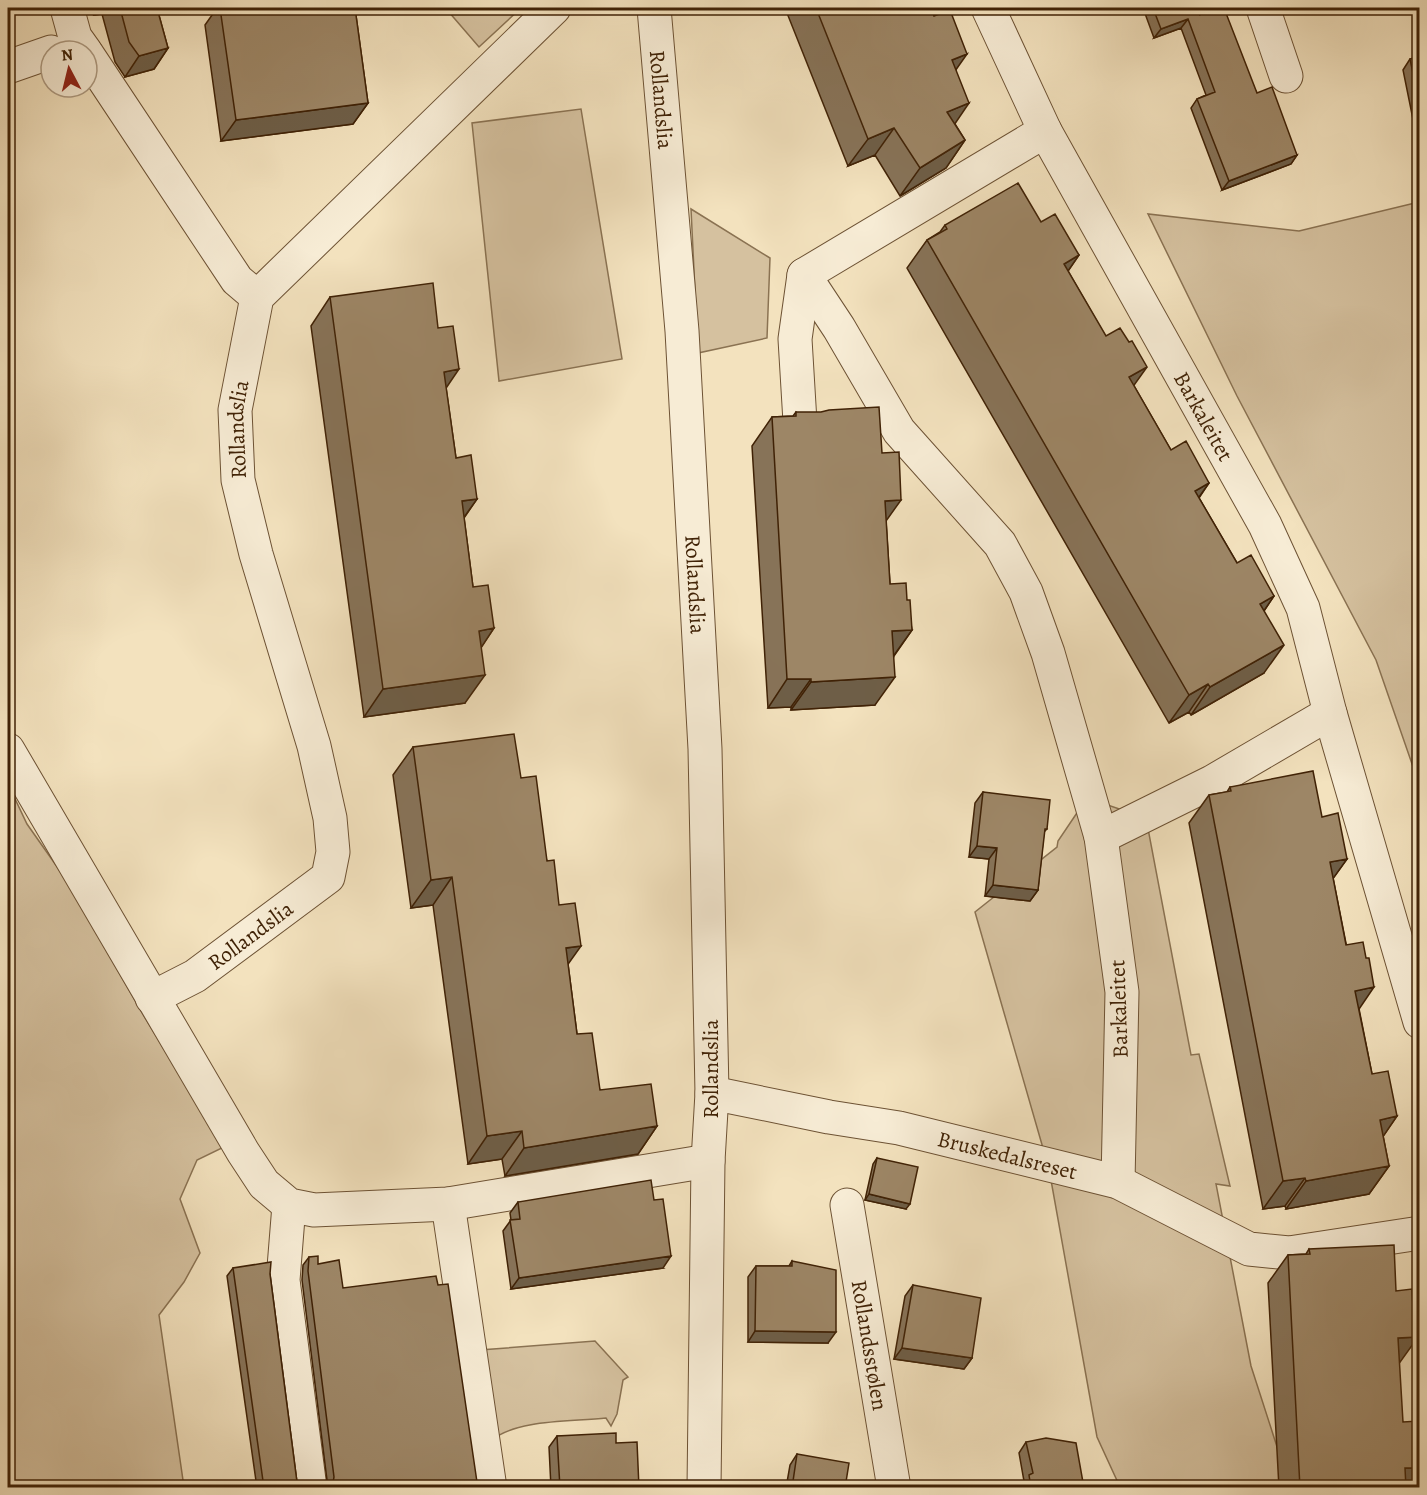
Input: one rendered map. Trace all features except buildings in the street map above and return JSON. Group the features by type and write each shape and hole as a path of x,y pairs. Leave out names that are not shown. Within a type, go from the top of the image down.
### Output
{"street":[{"path":"99,83 237,280 257,297 554,8"},
{"name":"Rollandslia","path":"654,8 682,331 705,749 712,1093 708,1161 704,1488"},
{"name":"Barkaleitet","path":"988,8 1045,131 1265,525 1303,608 1330,714 1419,1022"},
{"path":"1263,8 1286,76"},
{"path":"8,67 39,54"},
{"path":"800,422 795,339 804,274 1045,131"},
{"name":"Barkaleitet","path":"804,274 839,328 899,431 1000,544 1021,582 1048,653 1101,837 1122,992 1118,1182"},
{"name":"Rollandslia","path":"152,998 195,976 328,877 333,852 330,819 315,746 256,554 238,480 235,410 257,297"},
{"path":"1101,837 1212,782 1330,714"},
{"path":"8,750 243,1152 264,1184 289,1205 314,1210 448,1204 708,1161"},
{"name":"Bruskedalsreset","path":"712,1093 830,1117 899,1128 1118,1182 1249,1249 1289,1253 1419,1233"},
{"path":"448,1204 490,1488"},
{"path":"289,1205 283,1280 310,1488"},
{"name":"Rollandsstølen","path":"847,1205 894,1488"}],"shaded area":[{"path":"451,8 521,8 479,47 448,11"},
{"path":"581,109 622,359 499,381 472,123"},
{"path":"1420,202 1419,784 1376,660 1237,396 1148,214 1299,231"},
{"path":"691,209 770,258 767,338 698,353"},
{"path":"8,784 27,824 65,878 144,1016 224,1147 197,1160 180,1199 200,1253 184,1282 159,1315 184,1487 8,1487"},
{"path":"1087,798 1146,818 1191,1055 1199,1054 1230,1186 1216,1184 1251,1366 1290,1487 1120,1487 1097,1437 1049,1169 975,912 1057,847 1058,841"},
{"path":"595,1341 628,1377 623,1380 617,1414 611,1426 606,1418 546,1423 516,1428 492,1440 480,1350"}]}
